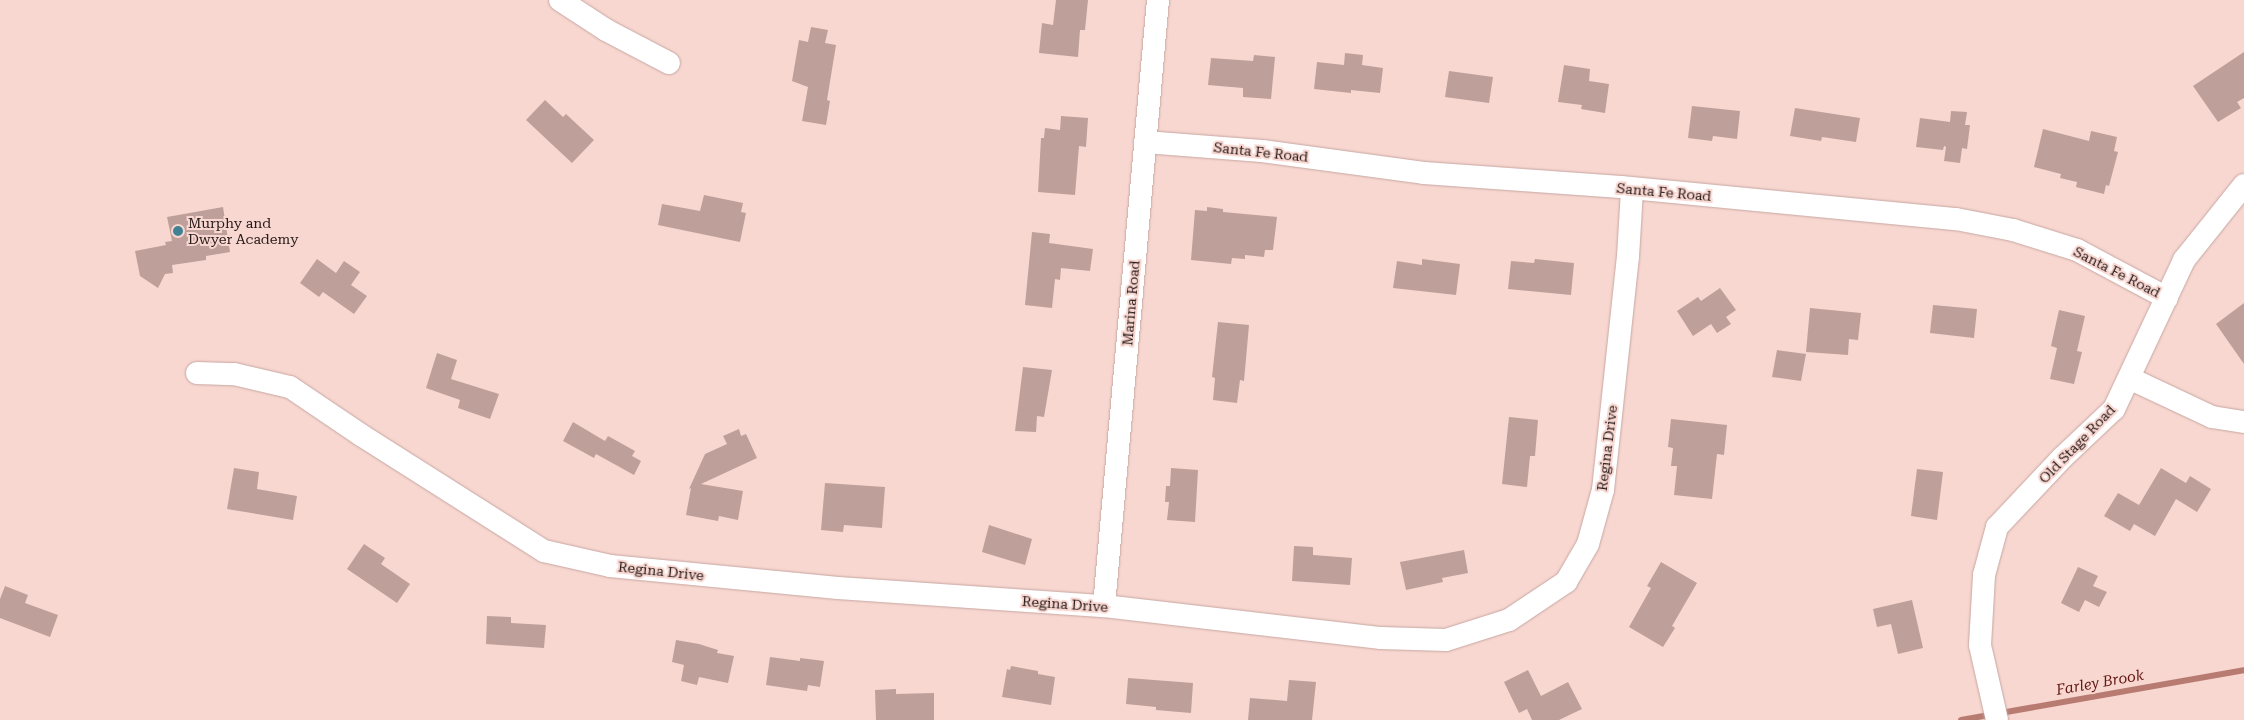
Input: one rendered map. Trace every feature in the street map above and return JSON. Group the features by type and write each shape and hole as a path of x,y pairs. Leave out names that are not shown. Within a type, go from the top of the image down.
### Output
{"street":[{"path":"560,0 592,22 669,63"},
{"name":"Marina Road","path":"1104,606 1158,0"},
{"name":"Santa Fe Road","path":"1146,142 1262,151 1424,173 1632,189 1956,219 2013,230 2077,250 2167,298"},
{"name":"Old Stage Road","path":"1997,720 1980,645 1984,575 1997,527 2062,458 2114,409 2184,260 2244,185"},
{"name":"Regina Drive","path":"198,373 234,374 290,387 360,435 544,551 610,566 838,588 1104,606 1381,638 1446,640 1510,620 1566,582 1588,544 1604,490 1628,257 1632,189"},
{"path":"2129,378 2212,417 2244,422"}],"building":[{"path":"1056,0 1088,0 1085,30 1080,30 1078,57 1039,53 1042,23 1053,25"},
{"path":"811,27 828,30 825,43 836,45 827,100 830,101 826,125 802,121 808,87 792,81 799,40 808,42"},
{"path":"2244,52 2244,98 2237,102 2241,108 2218,122 2193,86"},
{"path":"1345,53 1363,55 1362,65 1383,68 1380,93 1351,90 1351,93 1314,89 1317,62 1344,65"},
{"path":"1254,55 1275,57 1271,99 1243,97 1243,88 1208,85 1211,58 1253,61"},
{"path":"1564,65 1590,69 1589,81 1609,84 1605,113 1581,109 1582,105 1558,102"},
{"path":"1449,71 1493,77 1489,103 1445,97"},
{"path":"545,100 563,117 566,114 594,140 572,163 526,120"},
{"path":"1692,106 1740,111 1737,139 1713,136 1712,141 1688,138"},
{"path":"1795,108 1860,118 1856,142 1822,137 1821,141 1790,136"},
{"path":"1951,111 1967,112 1965,125 1970,125 1967,149 1962,148 1960,163 1944,161 1946,147 1944,146 1943,150 1916,147 1920,118 1950,122"},
{"path":"1061,116 1088,118 1086,147 1079,146 1075,195 1038,192 1041,138 1044,138 1045,128 1060,130"},
{"path":"2043,129 2089,141 2091,131 2117,137 2114,151 2118,152 2109,186 2106,185 2104,194 2076,187 2077,182 2060,178 2061,174 2034,167"},
{"path":"704,195 743,203 741,212 746,213 740,242 658,225 662,204 700,211"},
{"path":"223,207 230,252 206,256 206,260 172,265 173,273 165,274 158,288 140,276 135,251 166,245 165,242 172,241 167,217"},
{"path":"1207,207 1223,209 1223,212 1277,217 1273,250 1265,250 1264,257 1245,255 1245,259 1232,258 1231,264 1191,260 1195,210 1207,211"},
{"path":"1032,232 1050,234 1049,243 1093,249 1090,271 1061,268 1060,280 1055,279 1052,308 1025,305"},
{"path":"317,259 336,273 344,261 360,272 351,285 367,296 354,314 323,292 319,297 300,283"},
{"path":"1422,259 1460,264 1456,295 1393,288 1397,261 1422,265"},
{"path":"1535,259 1574,263 1571,295 1508,289 1511,261 1534,263"},
{"path":"1720,288 1736,310 1726,317 1731,324 1717,333 1711,324 1693,336 1677,311 1698,297 1701,301"},
{"path":"2244,303 2244,364 2216,324"},
{"path":"1933,305 1977,309 1974,338 1930,333"},
{"path":"1810,308 1861,313 1858,340 1849,339 1848,355 1806,352"},
{"path":"2059,310 2085,316 2077,351 2082,352 2074,384 2050,379 2057,348 2051,346"},
{"path":"1218,322 1249,325 1244,381 1240,380 1237,403 1213,400 1215,378 1212,377"},
{"path":"1777,350 1806,354 1801,381 1772,377"},
{"path":"437,353 457,360 451,379 499,394 490,419 458,408 460,400 426,388"},
{"path":"1023,367 1052,370 1044,417 1037,416 1036,432 1015,431"},
{"path":"1509,417 1538,420 1535,456 1530,456 1527,487 1502,484"},
{"path":"1671,419 1727,425 1724,455 1717,454 1712,499 1674,495 1677,466 1671,466 1673,448 1668,447"},
{"path":"573,422 605,441 608,436 635,451 632,456 641,461 634,475 596,454 594,458 563,441"},
{"path":"739,429 741,436 746,434 757,458 701,484 743,491 738,520 719,516 718,521 686,515 691,488 689,489 705,454 727,444 723,436"},
{"path":"234,468 259,472 257,489 297,496 293,520 227,509"},
{"path":"1171,468 1198,470 1195,522 1167,520 1169,502 1165,502 1166,486 1170,486"},
{"path":"2161,468 2186,483 2190,476 2211,489 2197,512 2176,499 2155,536 2134,524 2130,531 2104,516 2118,493 2139,505"},
{"path":"1917,469 1943,472 1937,520 1911,516"},
{"path":"825,483 885,487 882,528 844,525 843,532 821,530"},
{"path":"989,525 1032,539 1025,565 982,552"},
{"path":"364,544 385,558 381,564 410,584 397,603 347,569"},
{"path":"1294,546 1313,547 1313,555 1352,558 1350,585 1292,581"},
{"path":"1464,550 1468,573 1442,578 1443,582 1406,590 1400,562"},
{"path":"1661,562 1697,583 1672,626 1675,628 1663,647 1629,627 1651,588 1647,586"},
{"path":"2078,567 2098,576 2093,586 2107,592 2099,607 2085,600 2079,612 2061,603"},
{"path":"5,586 28,595 25,603 58,615 50,637 0,618 0,599"},
{"path":"1912,600 1923,648 1898,654 1891,624 1877,627 1873,609"},
{"path":"487,616 511,617 511,623 546,625 544,648 486,644"},
{"path":"676,640 699,644 718,650 717,653 734,656 728,683 699,677 697,685 681,681 684,665 672,662"},
{"path":"770,657 800,661 800,658 824,661 820,687 808,685 807,691 766,685"},
{"path":"1011,666 1038,671 1038,674 1055,677 1051,705 1002,697 1007,669 1010,670"},
{"path":"1528,670 1541,696 1568,682 1582,709 1559,720 1532,720 1527,709 1519,713 1504,682"},
{"path":"1128,678 1193,683 1191,713 1156,710 1156,707 1126,704"},
{"path":"1289,680 1316,682 1312,720 1248,720 1250,698 1287,701"},
{"path":"896,689 896,694 934,693 934,720 876,720 875,690"}],"waterway":[{"name":"Farley Brook","path":"1961,720 2244,670"}],"place":[{"name":"Murphy and Dwyer Academy","path":"178,231"}]}
